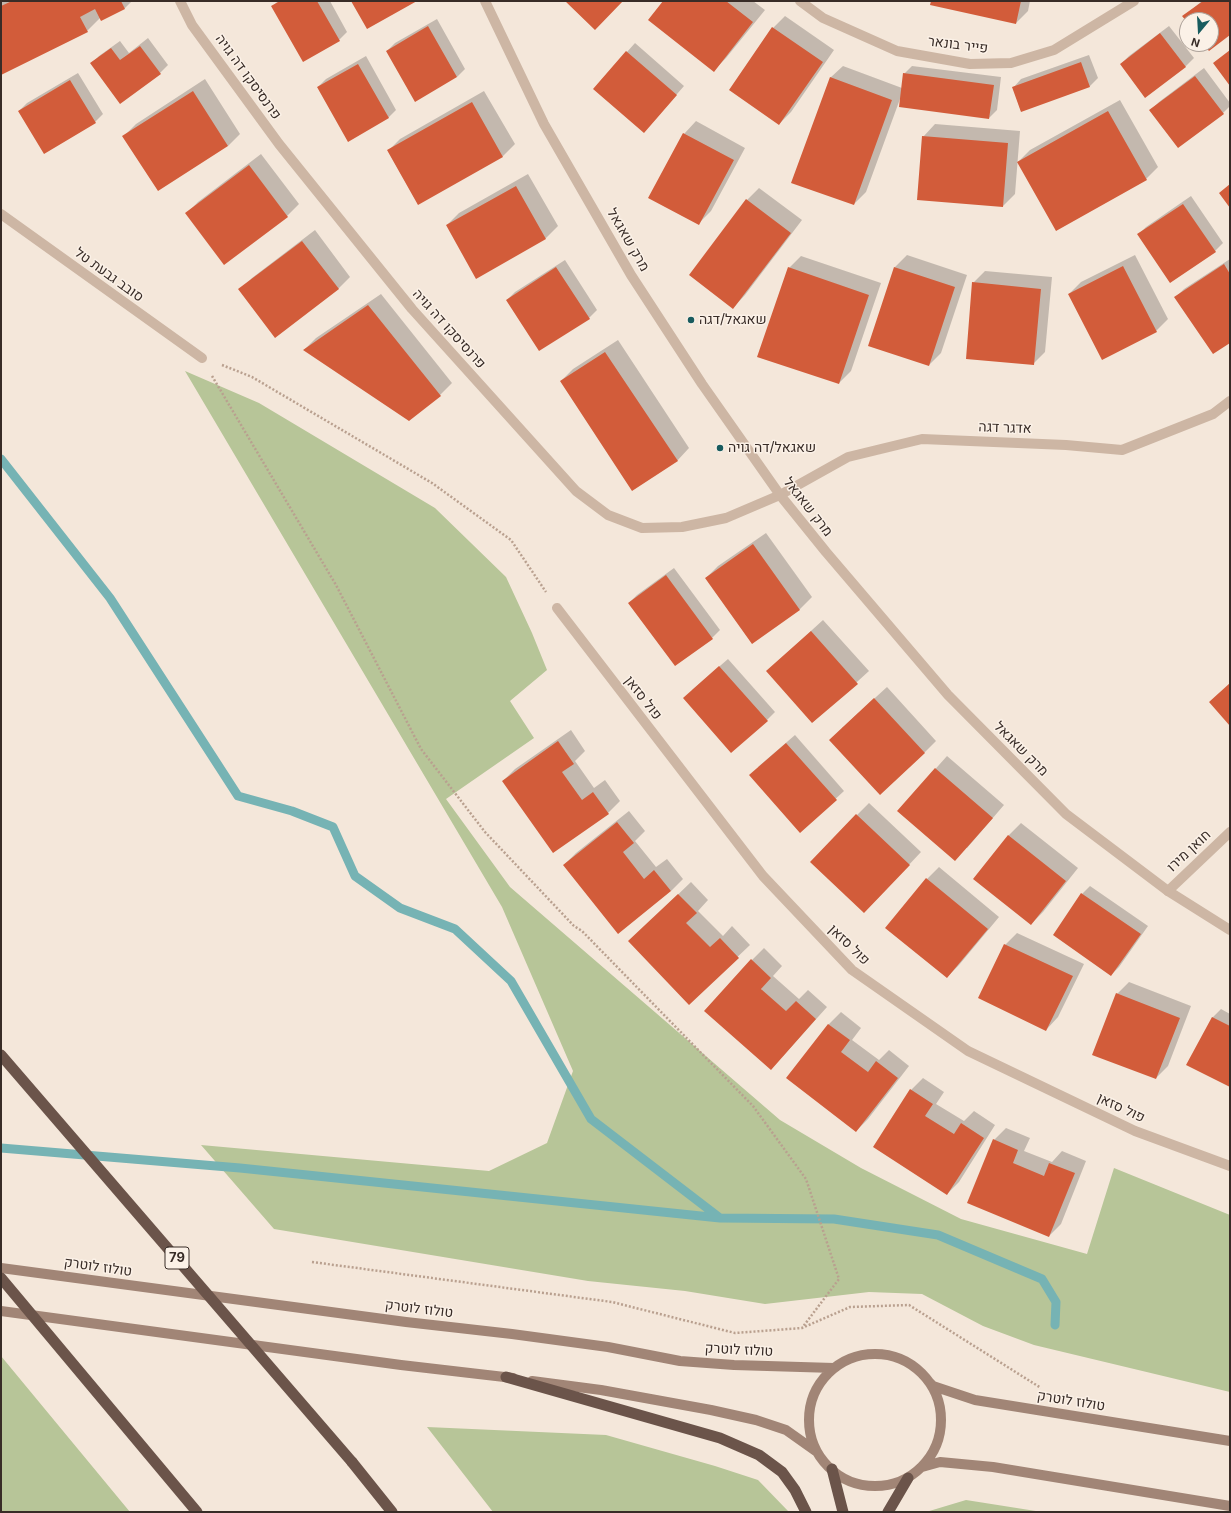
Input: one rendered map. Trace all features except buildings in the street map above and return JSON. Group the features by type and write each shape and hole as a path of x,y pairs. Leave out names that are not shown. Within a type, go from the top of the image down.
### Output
{"highway":[{"name":"79","path":"1,1055 352,1462 392,1512"},
{"path":"1,1278 197,1512"},
{"path":"506,1377 720,1438 759,1455 782,1472 795,1490 806,1512"},
{"path":"832,1469 843,1512"},
{"path":"888,1512 908,1478"}],"main road":[{"name":"טולוז לוטרק","path":"1,1268 406,1322 608,1347 680,1361 741,1365 834,1368"},
{"path":"1,1311 393,1364 601,1390 711,1410 756,1420 786,1430 818,1452"},
{"path":"875,1354 897,1357 916,1368 932,1385 940,1405 941,1428 935,1449 922,1467 908,1478 889,1484 868,1485 849,1480 832,1469 818,1452 811,1434 809,1416 810,1410 813,1398 821,1381 834,1368 854,1357 875,1354"},
{"name":"טולוז לוטרק","path":"916,1368 933,1386 975,1400 1230,1441"},
{"path":"922,1467 940,1462 993,1467 1230,1506"}],"street":[{"name":"פרנסיסקו דה גויה","path":"180,1 192,24 279,144 382,272 412,309 576,491 608,516 642,528 682,527 726,518 780,495"},
{"name":"מרק שאגאל","path":"485,1 544,124 631,275 702,384 780,495 826,552 948,695 1066,814 1168,891 1230,930"},
{"name":"פייר בונאר","path":"800,1 823,18 897,51 970,64 1011,63 1054,50 1134,1"},
{"name":"סובב גבעת טל","path":"1,214 202,358"},
{"name":"אדגר דגה","path":"780,495 848,457 922,439 1066,445 1122,450 1213,414 1230,401"},
{"name":"פול סזאן","path":"557,608 763,876 852,970 968,1051 1135,1131 1230,1166"},
{"name":"חואן מירו","path":"1168,891 1230,832"}],"path":[{"path":"202,358 252,377 432,483 511,540 557,608"},
{"path":"202,358 336,585 421,749 485,832 574,926 582,931 753,1106 806,1179 840,1279 802,1328"},
{"path":"312,1262 612,1302 735,1333 802,1328 850,1306 909,1305 1047,1392"}],"green space":[{"path":"185,371 259,403 435,508 506,577 532,633 547,670 510,701 534,738 446,799 510,887 780,1120 861,1168 961,1219 1087,1254 1114,1168 1230,1215 1230,1392 1034,1345 983,1326 922,1294 869,1292 765,1304 685,1291 588,1281 274,1229 201,1145 489,1171 547,1143 573,1071 502,907"},
{"path":"1,1356 130,1512 1,1512"},
{"path":"427,1427 606,1435 715,1466 758,1480 789,1512 493,1512"},
{"path":"966,1500 1042,1512 926,1512"}],"waterway":[{"path":"1,459 110,598 238,796 292,811 333,827 355,876 400,908 455,929 511,981 591,1119 720,1218 834,1219 938,1235 1042,1279 1056,1302 1055,1325"},
{"path":"1,1148 240,1168 720,1218"}],"place":[{"name":"שאגאל/דגה","path":"691,320"},
{"name":"שאגאל/דה גויה","path":"720,448"}]}
